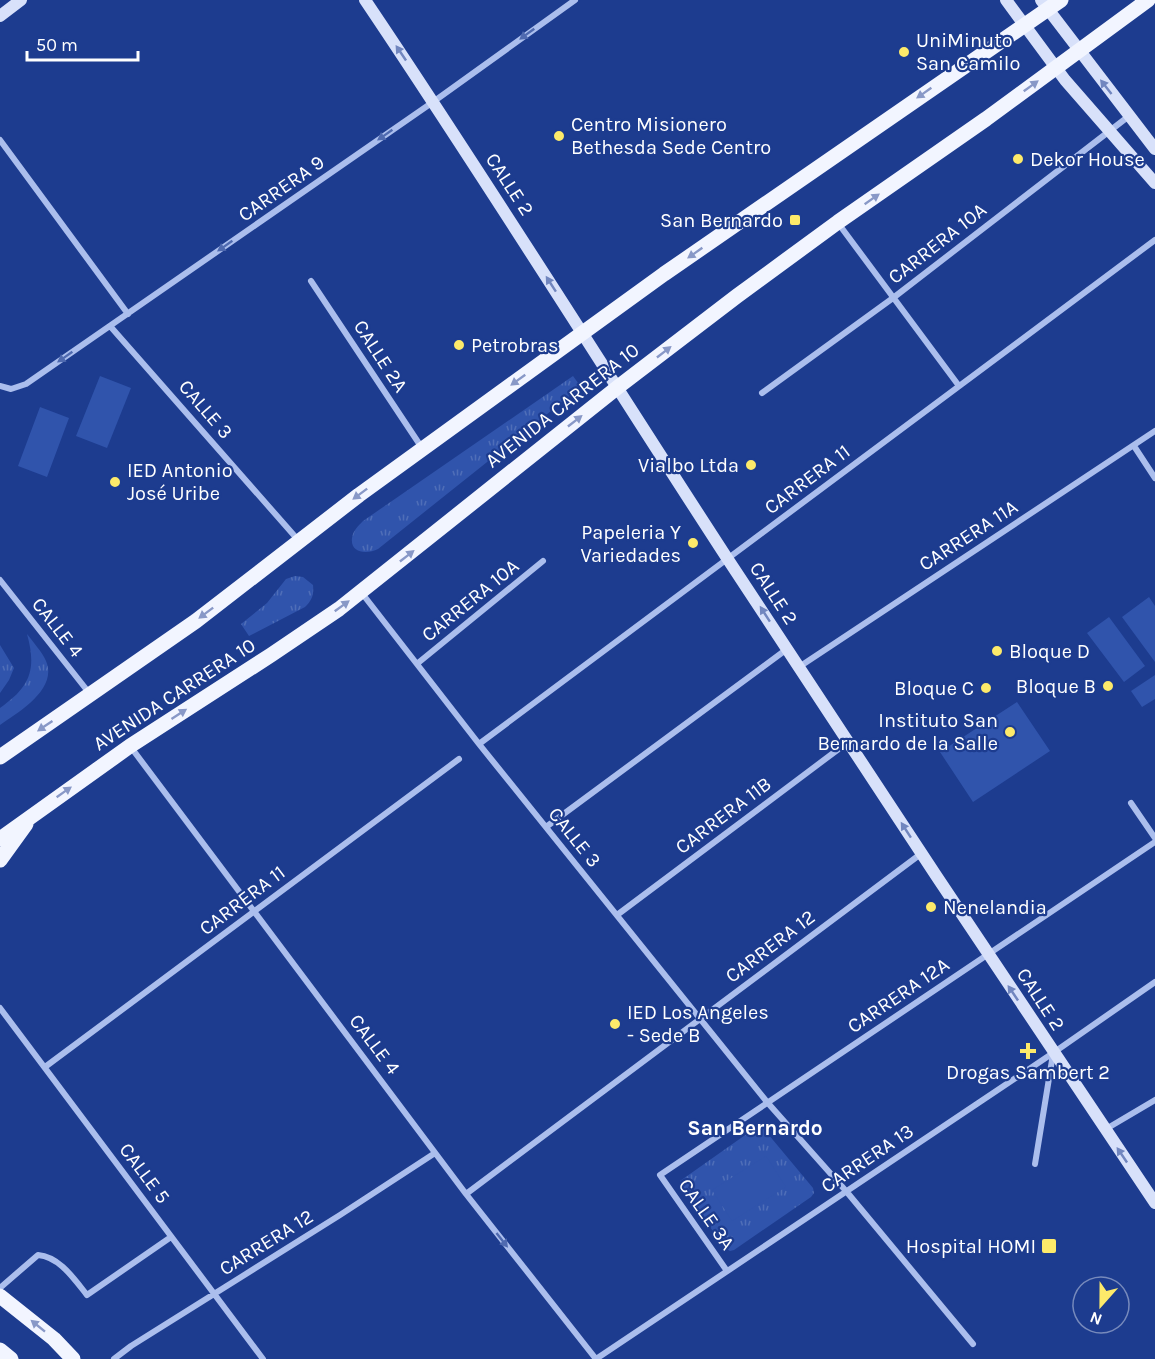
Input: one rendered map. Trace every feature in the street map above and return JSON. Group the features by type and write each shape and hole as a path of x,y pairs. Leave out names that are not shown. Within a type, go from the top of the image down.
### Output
{"main road":[{"path":"0,757 196,621 423,449 664,274 1024,25 1044,4 1060,0"},
{"name":"AVENIDA CARRERA 10","path":"0,839 130,746 271,655 361,592 618,387 737,296 986,119 1148,0"},
{"path":"0,860 31,815"},
{"path":"0,1292 54,1339 73,1359"},
{"path":"0,1350 11,1359"}],"street":[{"path":"0,16 21,0"},
{"name":"CALLE 2","path":"365,0 434,102 848,742 1155,1203"},
{"name":"CARRERA 9","path":"0,386 11,389 26,384 434,102 575,0"},
{"path":"1006,0 1055,68 1155,183"},
{"path":"1044,4 1155,149"},
{"name":"CARRERA 10A","path":"762,393 893,298 1129,116"},
{"path":"0,140 128,314"},
{"path":"838,222 959,386"},
{"name":"CARRERA 11","path":"479,744 1155,240"},
{"name":"CALLE 2A","path":"311,281 423,449"},
{"name":"CALLE 3","path":"110,326 299,541"},
{"name":"CARRERA 11A","path":"799,667 1155,431"},
{"path":"1134,446 1155,478"},
{"name":"CARRERA 10A","path":"418,663 543,561"},
{"name":"CALLE 4","path":"0,580 90,695"},
{"name":"CALLE 3","path":"361,592 479,744 767,1102 846,1191 973,1344"},
{"path":"546,827 787,649"},
{"name":"CARRERA 11B","path":"616,915 848,742"},
{"name":"CALLE 4","path":"130,746 466,1194 596,1359"},
{"name":"CARRERA 11","path":"45,1067 459,759"},
{"path":"1131,803 1155,840"},
{"name":"CARRERA 12A","path":"660,1176 1155,840"},
{"name":"CARRERA 12","path":"466,1194 922,853"},
{"name":"CARRERA 13","path":"596,1359 1053,1053 1155,982"},
{"name":"CALLE 5","path":"0,1008 263,1359"},
{"path":"1035,1164 1053,1053"},
{"path":"1105,1129 1155,1101"},
{"name":"CARRERA 12","path":"114,1359 435,1153"},
{"name":"CALLE 3A","path":"660,1176 727,1271"},
{"path":"0,1292 38,1255 45,1256 63,1266 87,1295 171,1237"}],"green space":[{"path":"100,376 131,388 107,448 76,436"},
{"path":"573,376 581,387 378,549 365,552 354,547 353,535 363,521"},
{"path":"40,407 69,418 47,477 18,466"},
{"path":"295,576 303,577 313,585 313,595 309,602 305,607 249,636 241,624 267,603 286,579"},
{"path":"1149,597 1155,606 1155,662 1122,617"},
{"path":"1109,617 1145,666 1124,682 1087,633"},
{"path":"27,634 46,661 47,681 35,699 0,725 0,708 18,693 31,668"},
{"path":"0,645 14,668 0,693"},
{"path":"1155,675 1155,699 1142,707 1131,691"},
{"path":"1017,702 1050,751 973,802 940,752"},
{"path":"758,1126 763,1128 813,1188 814,1193 730,1251 725,1248 680,1185 680,1181"},
{"path":"766,1156 786,1187 732,1221 712,1190"}],"place":[{"name":"UniMinuto San Camilo","path":"904,52"},
{"name":"Centro Misionero Bethesda Sede Centro","path":"559,136"},
{"name":"Dekor House","path":"1018,159"},
{"name":"San Bernardo","path":"795,220"},
{"name":"Petrobras","path":"459,345"},
{"name":"Vialbo Ltda","path":"751,465"},
{"name":"IED Antonio José Uribe","path":"115,482"},
{"name":"Papeleria Y Variedades","path":"693,543"},
{"name":"Bloque D","path":"997,651"},
{"name":"Bloque B","path":"1108,686"},
{"name":"Bloque C","path":"986,688"},
{"name":"Instituto San Bernardo de la Salle","path":"1010,732"},
{"name":"Nenelandia","path":"931,907"},
{"name":"IED Los Angeles - Sede B","path":"615,1024"},
{"name":"Drogas Sambert 2","path":"1028,1051"},
{"name":"Hospital HOMI","path":"1049,1246"}],"district":[{"name":"San Bernardo","path":"755,1128"}]}
